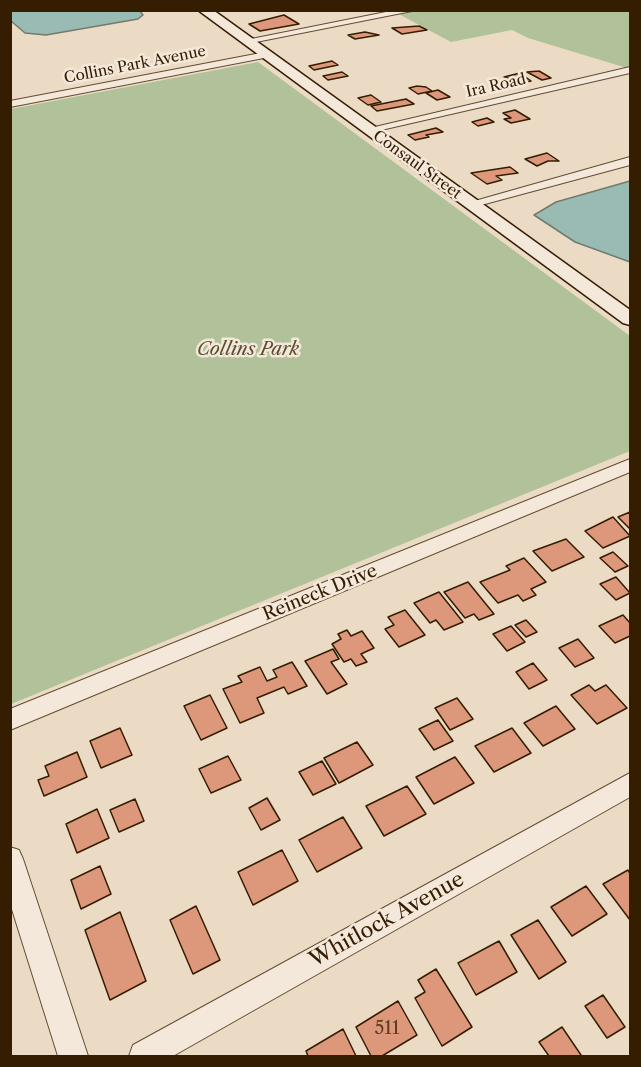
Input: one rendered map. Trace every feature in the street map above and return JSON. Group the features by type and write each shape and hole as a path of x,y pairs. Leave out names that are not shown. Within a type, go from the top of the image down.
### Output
{"street":[{"name":"Consaul Street","path":"204,10 630,319"},
{"path":"246,41 413,10"},
{"name":"Collins Park Avenue","path":"10,104 266,56"},
{"name":"Ira Road","path":"368,130 630,70"},
{"path":"470,204 630,161"},
{"name":"Reineck Drive","path":"10,720 630,465"},
{"name":"Whitlock Avenue","path":"144,1056 630,784"},
{"path":"10,859 73,1056"}],"green space":[{"path":"393,11 630,11 630,69 528,38 512,30 451,42"},
{"name":"Collins Park","path":"258,62 630,336 630,451 11,704 11,109"}],"water":[{"path":"11,11 140,11 143,15 138,19 46,35 25,33 11,21"},
{"path":"630,181 630,262 575,242 534,215 556,202"}],"building":[{"path":"284,15 299,24 260,31 249,24"},
{"path":"419,26 427,30 402,34 392,28"},
{"path":"365,32 379,35 355,39 348,35"},
{"path":"332,61 338,65 314,70 309,66"},
{"path":"539,71 551,78 542,80 527,72"},
{"path":"342,72 348,76 328,80 323,76"},
{"path":"520,73 531,81 523,83 504,77"},
{"path":"426,87 432,91 418,94 409,88"},
{"path":"438,90 450,97 437,100 426,93"},
{"path":"371,95 381,102 368,105 358,98"},
{"path":"406,99 414,104 377,111 371,106"},
{"path":"515,110 530,119 511,123 504,119 511,118 503,113"},
{"path":"487,118 494,122 478,126 472,122"},
{"path":"436,128 443,132 415,140 408,135"},
{"path":"547,153 559,161 548,161 537,166 525,159"},
{"path":"510,167 518,173 496,176 502,180 487,184 471,173"},
{"path":"630,512 630,529 618,517"},
{"path":"613,517 630,536 603,548 585,531"},
{"path":"566,539 584,557 552,571 533,551"},
{"path":"613,552 628,566 615,572 600,558"},
{"path":"524,558 546,582 531,589 536,595 523,601 518,595 498,603 480,582 510,570 506,566"},
{"path":"616,577 630,593 616,600 600,584"},
{"path":"468,582 494,614 479,620 474,614 465,618 444,592"},
{"path":"439,592 463,622 444,630 436,620 430,623 414,603"},
{"path":"405,610 425,635 399,647 385,629 394,625 388,617"},
{"path":"623,615 630,623 630,636 615,643 599,626"},
{"path":"526,620 537,632 526,637 515,625"},
{"path":"511,626 525,642 507,651 493,634"},
{"path":"347,630 351,636 362,631 374,648 361,654 367,662 356,666 351,659 344,662 332,644 341,639 338,634"},
{"path":"578,639 594,658 575,667 559,648"},
{"path":"333,649 339,659 331,662 347,684 327,694 305,661"},
{"path":"292,662 307,686 288,694 284,687 257,698 264,713 240,723 223,689 242,682 238,676 260,667 267,681 277,677 273,670"},
{"path":"533,663 547,680 529,689 516,672"},
{"path":"589,685 595,691 606,685 627,708 597,724 571,695"},
{"path":"210,695 227,728 201,740 184,706"},
{"path":"457,698 473,719 450,730 435,708"},
{"path":"556,706 575,729 543,746 524,723"},
{"path":"438,720 453,741 434,750 419,729"},
{"path":"120,728 132,755 101,768 90,741"},
{"path":"512,728 531,753 494,772 475,746"},
{"path":"357,742 373,765 339,783 324,758"},
{"path":"77,752 87,777 44,796 38,780 49,776 45,766"},
{"path":"228,756 241,780 211,793 199,769"},
{"path":"455,757 474,783 434,804 416,777"},
{"path":"322,761 336,784 313,795 299,772"},
{"path":"407,786 426,814 384,836 366,806"},
{"path":"267,798 280,820 261,830 249,808"},
{"path":"135,799 144,821 119,832 110,810"},
{"path":"97,809 109,838 77,853 66,824"},
{"path":"343,817 362,848 317,872 299,840"},
{"path":"282,850 298,881 253,905 238,872"},
{"path":"100,866 111,894 81,909 71,880"},
{"path":"628,870 630,874 630,920 603,884"},
{"path":"586,886 607,914 572,936 551,907"},
{"path":"196,906 220,960 193,974 170,920"},
{"path":"120,912 146,981 110,1000 85,930"},
{"path":"538,920 566,962 539,979 511,935"},
{"path":"499,941 517,972 476,995 458,963"},
{"path":"436,969 472,1027 442,1046 415,998 425,992 418,980"},
{"path":"603,995 625,1027 607,1038 585,1006"},
{"path":"398,1001 417,1035 382,1056 371,1056 356,1027"},
{"path":"562,1027 581,1055 549,1056 539,1042"},
{"path":"343,1029 356,1056 308,1056 306,1051"}]}
